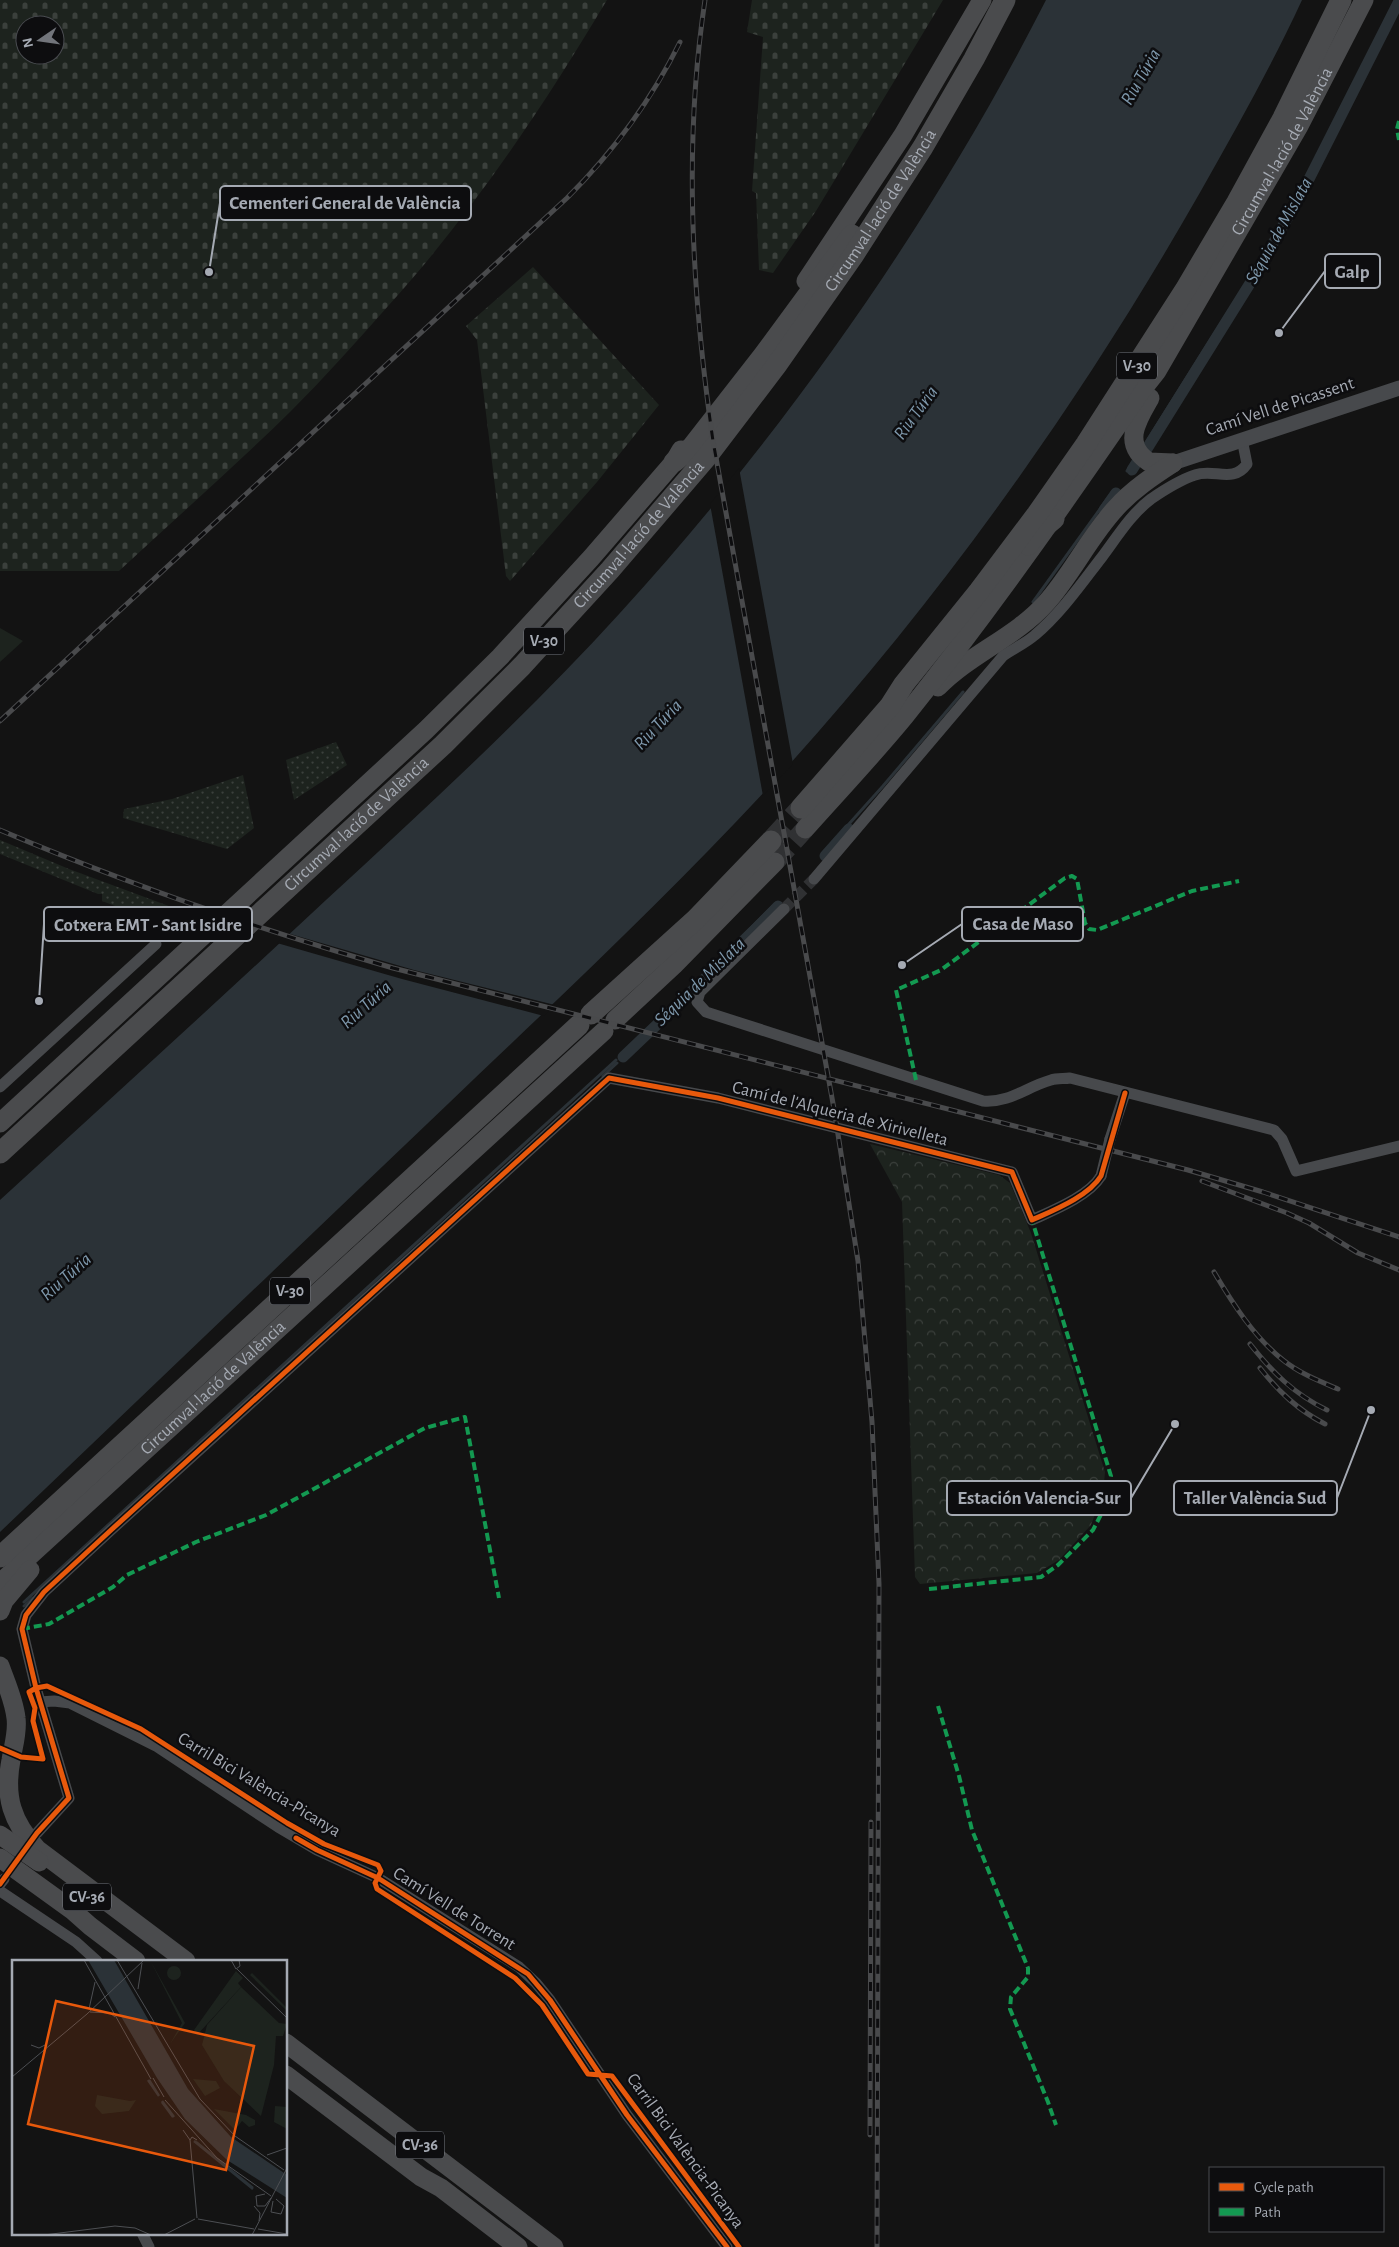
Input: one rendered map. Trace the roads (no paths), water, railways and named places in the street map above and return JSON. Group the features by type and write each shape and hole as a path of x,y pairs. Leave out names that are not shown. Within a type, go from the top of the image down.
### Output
{"highway":[{"name":"Circumval·lació de València","path":"0,1123 426,730 520,636 591,558 674,462 686,442 756,351 831,246 903,135 982,0"},
{"name":"Circumval·lació de València","path":"0,1152 443,745 522,666 610,570 706,458 826,296 923,147 974,59 1005,0"},
{"name":"Circumval·lació de València","path":"805,829 898,711 904,684 979,591 1037,514 1128,381 1237,202 1283,118 1341,0"},
{"name":"Circumval·lació de València","path":"1054,519 1157,371 1299,126 1364,0"},
{"path":"674,462 692,447 763,356 874,206 916,143 968,55 983,40"},
{"path":"1157,371 1152,395 1138,418 1134,431 1134,441 1136,451 1149,462 1173,463"},
{"path":"898,711 924,702 947,678 1031,617 1046,602 1117,506 1143,483 1173,463"},
{"path":"898,711 910,690 1001,581 1037,533 1054,519"},
{"name":"Circumval·lació de València","path":"801,808 898,711"},
{"name":"Circumval·lació de València","path":"0,1557 696,919 773,851"},
{"name":"Circumval·lació de València","path":"0,1583 610,1026 674,965 773,851"},
{"path":"0,1611 4,1601 17,1584 42,1557 53,1535"},
{"path":"0,1666 12,1698 16,1718 8,1784 9,1803 25,1836 37,1849 185,1960"},
{"path":"0,1701 4,1731 0,1744"},
{"name":"CV-36","path":"0,1836 63,1879 172,1960"},
{"name":"CV-36","path":"0,1858 72,1910 135,1960"},
{"path":"1,1877 68,1916 90,1926"},
{"name":"CV-36","path":"288,2046 554,2247"},
{"name":"CV-36","path":"288,2077 421,2178 441,2188 518,2247"},
{"path":"421,2178 436,2196 503,2247"}],"street":[{"name":"Camí Vell de Picassent","path":"1173,463 1399,388"},
{"path":"814,878 1003,656 1034,636 1060,610 1126,523 1154,497 1195,475 1207,473 1226,476 1234,475 1244,470 1247,464 1242,439"},
{"path":"784,910 700,992 697,1002 706,1012 983,1101 996,1102 1013,1098 1051,1080 1070,1078 1274,1130 1282,1139 1296,1171 1399,1146"},
{"path":"0,1086 156,944"},
{"name":"Camí de l'Alqueria de Xirivelleta","path":"40,1702 22,1630 26,1615 44,1592 609,1078 718,1098 1012,1172 1032,1220 1057,1209 1095,1186 1101,1176 1110,1139 1125,1093"},
{"name":"Camí Vell de Torrent","path":"40,1702 54,1700 70,1703 156,1746 278,1827 317,1850 378,1878 519,1967 536,1982 550,2000 627,2115 727,2247"},
{"path":"37,1834 69,1798 40,1702"},
{"path":"0,1891 76,1942 96,1960"},
{"path":"143,2234 150,2247"}],"water":[{"name":"Riu Túria","path":"1046,0 1302,0 1266,72 1215,166 1157,266 1062,416 958,560 847,699 747,810 621,938 0,1532 0,1200 476,760 549,688 620,613 741,471 853,321 906,243 956,163"}],"waterway":[{"name":"Séquia de Mislata","path":"1143,447 1252,274 1306,178 1396,0"},
{"name":"Séquia de Mislata","path":"1145,452 1254,277 1306,185 1399,1"},
{"name":"Séquia de Mislata","path":"1127,471 1135,459"},
{"name":"Séquia de Mislata","path":"1132,470 1137,462"},
{"name":"Séquia de Mislata","path":"1033,602 1113,491"},
{"name":"Séquia de Mislata","path":"1104,510 1116,493"},
{"path":"823,853 963,692"},
{"name":"Séquia de Mislata","path":"825,856 849,829"},
{"path":"622,1054 775,904"},
{"name":"Séquia de Mislata","path":"736,949 778,906"},
{"name":"Séquia de Mislata","path":"623,1057 707,977"},
{"name":"Séquia de Mislata","path":"24,1602 616,1060"},
{"name":"Séquia de Mislata","path":"603,1076 617,1063"},
{"name":"Séquia de Mislata","path":"24,1606 33,1598"}],"tunnel":[{"path":"771,841 801,808"},
{"path":"775,862 805,829"},
{"path":"784,909 814,879"}],"railway":[{"path":"705,0 698,55 692,165 695,276 706,386 713,441 834,1109 858,1261 872,1422 879,1584 877,2247"},
{"path":"0,721 567,198 616,144 657,85 680,42"},
{"path":"0,830 146,888 293,938 393,968 1188,1170 1263,1192 1399,1237"},
{"path":"1202,1181 1287,1213 1309,1223 1358,1253 1399,1270"},
{"path":"1214,1272 1253,1330 1272,1351 1296,1369 1338,1389"},
{"path":"1250,1344 1284,1382 1304,1397 1327,1410"},
{"path":"1260,1368 1290,1400 1306,1413 1325,1424"},
{"path":"870,2135 871,1822"}],"place":[{"name":"Cementeri General de València","path":"209,272"},
{"name":"Galp","path":"1279,333"},
{"name":"Casa de Maso","path":"902,965"},
{"name":"Cotxera EMT - Sant Isidre","path":"39,1001"},
{"name":"Taller València Sud","path":"1371,1410"},
{"name":"Estación Valencia-Sur","path":"1175,1424"}]}
